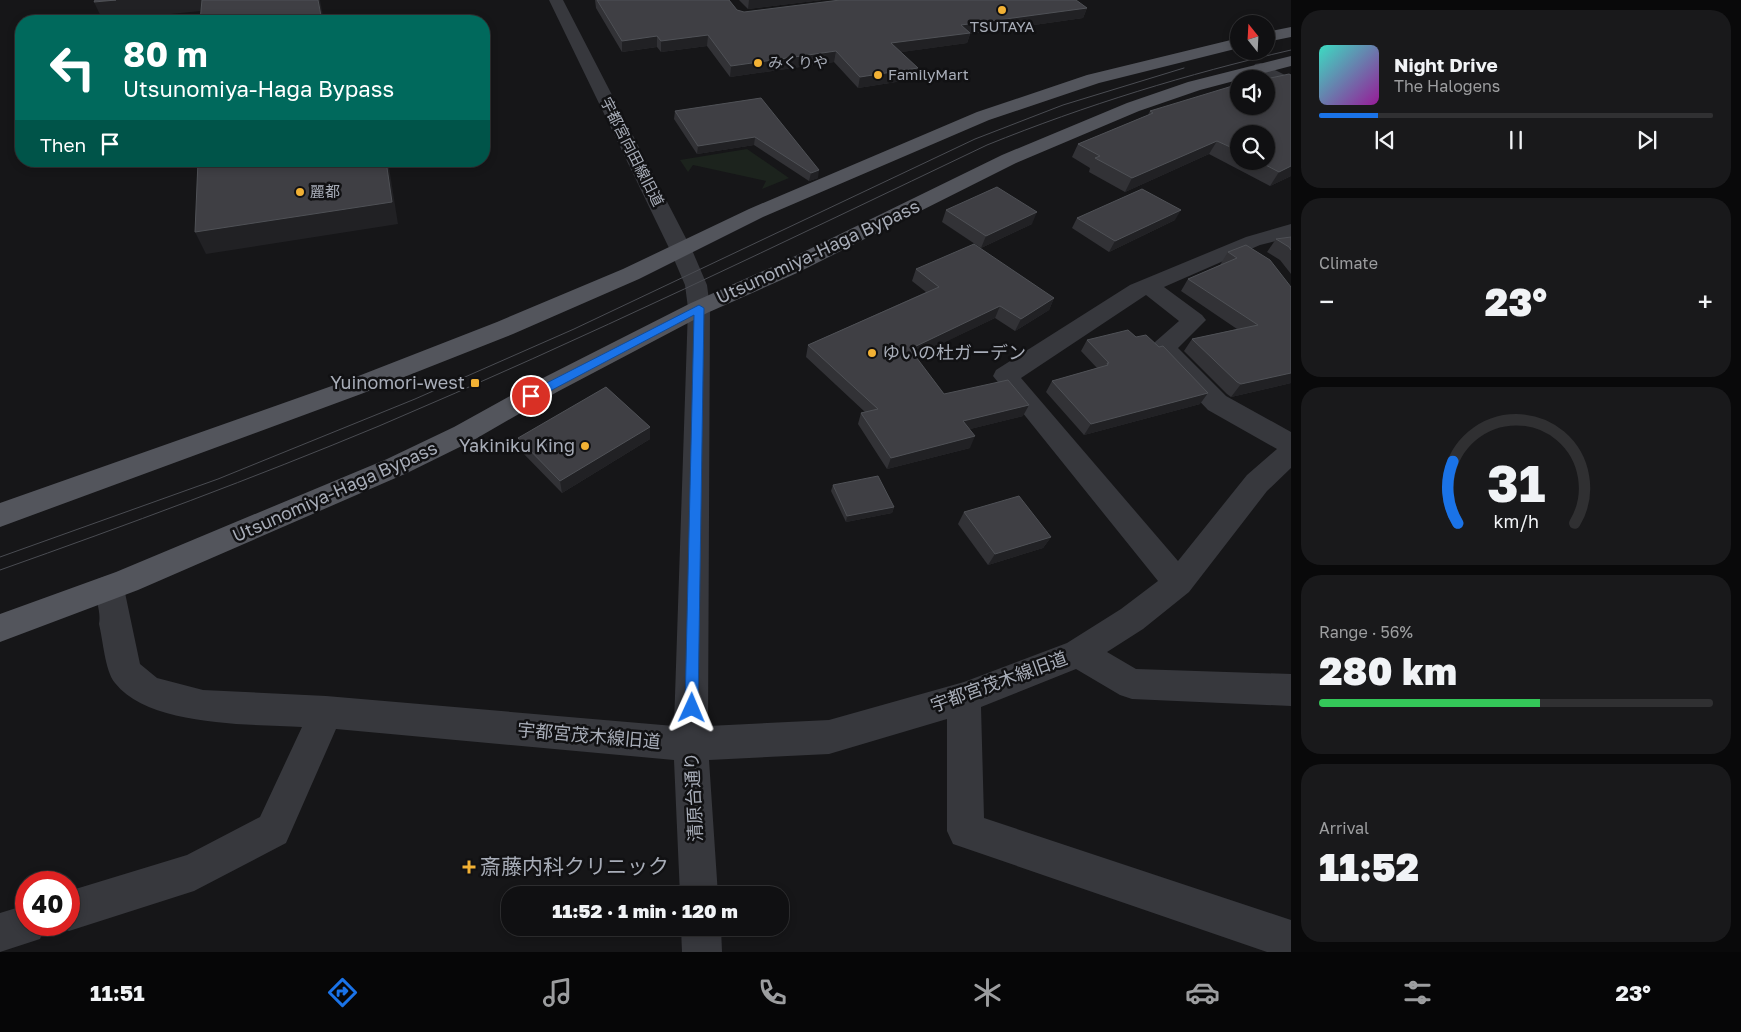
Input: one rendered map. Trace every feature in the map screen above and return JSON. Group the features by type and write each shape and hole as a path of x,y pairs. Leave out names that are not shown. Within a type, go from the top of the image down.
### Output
{"main road":[{"path":"1275,35 1291,32"},
{"path":"0,515 352,388 505,328 681,250 756,213 992,113 1093,78 1230,45"},
{"name":"Utsunomiya-Haga Bypass","path":"0,628 109,588 210,547 397,466 463,434 548,386 699,308 789,268 1018,155 1133,107 1194,86 1291,61"}],"street":[{"name":"宇都宮向田線旧道","path":"556,0 681,250 696,285 699,308"},
{"path":"1261,68 1291,85"},
{"path":"1178,583 1004,376 1138,290 1239,246 1291,230"},
{"path":"1239,246 1263,262"},
{"path":"1148,286 1194,320 1164,348 1217,403 1291,444"},
{"name":"清原台通り","path":"699,308 691,744 699,886"},
{"name":"宇都宮茂木線旧道","path":"109,588 126,672 148,691 203,706 326,712 691,744 829,737 964,698 1078,653 1132,619 1178,583 1257,483 1291,452"},
{"path":"1078,653 1132,684 1291,690"},
{"path":"964,698 966,831 1291,940"},
{"path":"80,908 194,872 273,830 326,712"},
{"path":"0,934 15,929"},
{"path":"701,936 702,952"}],"shaded area":[{"path":"747,149 789,178 762,189 766,181 693,165 688,172 680,160"}],"building":[{"path":"95,0 116,0 94,2"},
{"path":"202,0 318,0 321,15 201,15"},
{"path":"597,0 729,0 737,10 744,12 840,0 1076,0 1087,8 961,25 970,33 891,43 918,68 860,77 836,51 731,66 708,35 661,41 657,36 622,41"},
{"path":"1291,75 1291,166 1279,172 1275,170 1275,125 1230,125 1230,147 1217,141 1132,178 1095,158 1100,156 1078,144 1153,113 1150,111 1230,87 1230,115 1275,115 1275,77"},
{"path":"761,98 819,170 811,173 755,137 698,146 675,111"},
{"name":"麗都","path":"198,167 387,167 392,202 195,232"},
{"path":"997,187 1037,212 986,236 946,210"},
{"path":"1142,189 1181,210 1115,241 1077,218"},
{"path":"1291,237 1291,250 1276,239"},
{"path":"974,244 1054,298 1021,319 1000,306 910,349 944,394 1008,380 1029,405 963,421 975,436 891,458 861,413 878,409 808,345 939,287 916,269"},
{"path":"1246,245 1270,260 1291,287 1291,373 1241,384 1192,339 1258,325 1188,279 1237,258 1228,252"},
{"path":"1128,330 1136,337 1146,335 1159,347 1163,346 1208,393 1091,424 1052,381 1108,365 1107,363 1109,363 1087,340"},
{"path":"606,387 650,427 560,481 518,438"},
{"path":"878,476 894,507 847,516 833,485"},
{"path":"1019,496 1051,537 995,554 964,512"}],"tram line":[{"path":"0,570 190,501 379,426 456,393 608,324 987,145 1024,130 1175,80 1291,50"},
{"path":"0,557 218,479 415,399 574,329 975,139 1063,105 1184,68"}],"place":[{"name":"TSUTAYA","path":"1002,10"},
{"name":"みくりや","path":"758,63"},
{"name":"FamilyMart","path":"878,75"},
{"name":"麗都","path":"300,192"},
{"name":"ゆいの杜ガーデン","path":"872,353"},
{"name":"Yuinomori-west","path":"475,383"},
{"name":"Yakiniku King","path":"585,446"},
{"name":"斎藤内科クリニック","path":"469,867"}],"route":[{"path":"531,396 699,308 692,708"}]}
